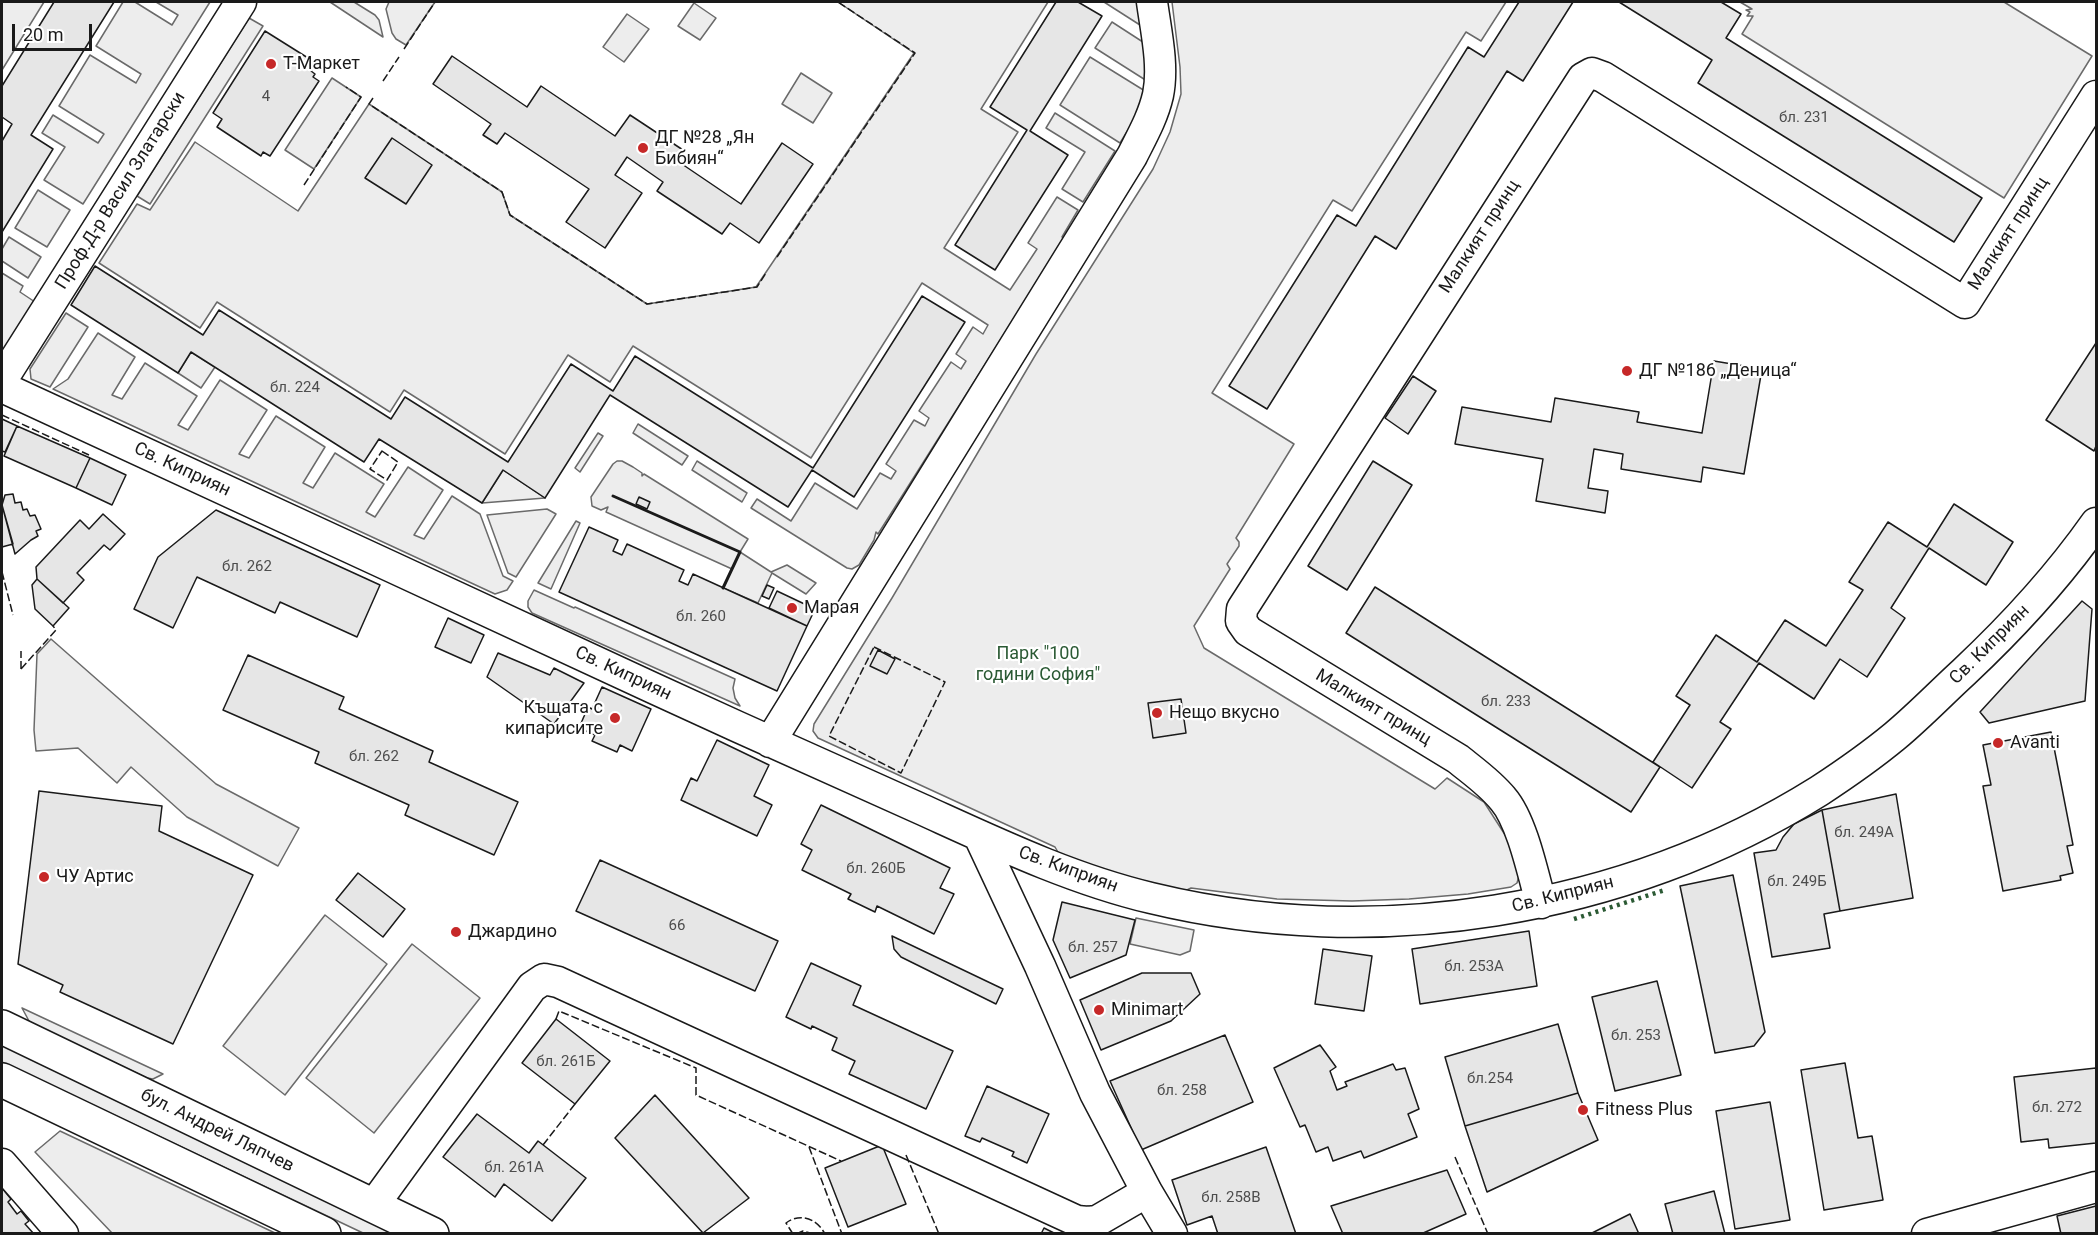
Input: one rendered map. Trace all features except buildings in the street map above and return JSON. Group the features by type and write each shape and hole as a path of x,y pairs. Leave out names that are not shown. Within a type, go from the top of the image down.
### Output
{"main road":[{"name":"бул. Андрей Ляпчев","path":"2,1027 432,1233"},
{"path":"2,1080 324,1233"}],"street":[{"name":"Проф.Д-р Васил Златарски","path":"2,380 242,2"},
{"path":"770,741 1132,156 1151,116 1158,93 1160,71 1152,2"},
{"name":"Малкият принц","path":"1541,903 1517,822 1505,801 1484,779 1458,759 1248,631 1241,621 1242,609 1583,78 1592,73 1603,77 1965,303 2097,96"},
{"name":"Св. Киприян","path":"2,387 979,836 1094,882 1152,898 1225,912 1289,919 1394,921 1482,914 1541,903 1602,887 1681,861 1743,834 1820,790 1896,736 1991,646 2068,562 2097,523"},
{"path":"979,836 1040,966 1095,1093 1147,1192 1172,1233"},
{"path":"373,1206 532,987 544,979 558,982 1077,1221 1097,1221 1147,1192"},
{"path":"2,1164 63,1233"},
{"path":"1927,1233 2097,1187"}],"shaded area":[{"path":"2,2 44,2 2,70"},
{"path":"123,2 135,2 172,25 178,15 156,2 210,2 83,204 44,180 65,147 42,133 53,115 98,143 104,134 59,106 90,55 136,83 141,74 96,46"},
{"path":"330,2 354,2 375,15 379,20 383,37"},
{"path":"389,2 435,2 406,45 396,39 392,33 386,9"},
{"path":"838,2 1048,2 981,109 1018,132 944,248 1010,290 1037,249 1028,243 1057,197 1078,210 1062,237 1065,238 878,534 876,532 874,540 859,565 852,569 751,508 757,499 791,521 815,483 857,509 880,473 891,479 896,471 886,464 914,420 925,426 929,418 919,411 951,362 961,369 966,361 956,354 973,327 983,334 988,325 922,283 811,458 633,346 610,382 568,355 505,454 404,390 390,412 217,302 200,328 99,263 137,204 150,210 195,142 298,211 369,104 502,192 510,215 647,304 756,287 914,53"},
{"path":"1104,2 1140,2 1143,25 1140,25"},
{"name":"Парк \"100 години София\"","path":"1172,2 1506,2 1481,41 1466,32 1352,211 1333,200 1212,393 1294,444 1236,538 1239,546 1227,564 1230,569 1194,626 1204,648 1435,789 1447,778 1484,802 1509,841 1519,876 1517,883 1511,887 1468,894 1352,901 1277,899 1191,888 1185,891 1097,869 1059,854 1055,847 818,738 813,731 814,724 892,598 1036,354 1153,169 1170,132 1181,94"},
{"path":"1740,2 2004,2 2092,56 2004,198 1742,34 1753,16 1747,16 1750,12 1746,10 1752,9"},
{"path":"694,3 716,18 700,40 678,26"},
{"path":"627,14 649,29 624,62 603,47"},
{"path":"249,18 263,26 150,204 137,196"},
{"path":"1112,22 1146,44 1147,81 1095,48"},
{"path":"1090,57 1145,91 1138,114 1120,143 1060,105"},
{"path":"801,73 832,93 813,123 782,104"},
{"path":"332,78 361,97 314,169 285,150"},
{"path":"1055,113 1115,151 1083,202 1062,189 1085,152 1046,128"},
{"path":"38,190 70,210 47,247 15,228"},
{"path":"9,237 41,257 28,278 2,261 2,249"},
{"path":"2,273 23,286 20,292 35,302 2,355"},
{"path":"66,313 88,327 50,387 31,379 30,369"},
{"path":"98,333 135,357 112,395 122,399 145,363 197,396 178,425 188,430 220,380 267,410 239,454 249,458 276,416 325,447 303,483 313,488 335,453 384,484 366,512 375,517 408,467 443,490 414,535 424,539 452,496 480,514 503,576 513,581 507,590 495,594 53,389 68,379"},
{"path":"191,352 215,367 201,388 178,373"},
{"path":"638,424 688,456 682,465 633,433"},
{"path":"598,433 603,436 580,472 575,468"},
{"path":"617,461 633,467 642,473 642,476 644,474 748,539 740,552 771,572 787,565 816,583 806,594 772,573 758,603 723,588 732,569 606,512 608,507 601,510 592,506 591,497"},
{"path":"697,461 747,493 742,502 692,470"},
{"path":"503,470 545,498 482,503"},
{"path":"547,509 556,514 516,577 508,573 487,515"},
{"path":"576,521 580,523 551,589 538,583"},
{"path":"534,590 735,679 733,688 740,706 532,613 528,607 528,601"},
{"path":"51,639 216,784 299,828 278,866 187,817 131,767 117,783 78,748 36,751 34,730 37,654"},
{"path":"325,915 387,964 285,1095 223,1046"},
{"path":"1136,918 1194,930 1190,951 1180,955 1130,944"},
{"path":"412,944 480,998 374,1133 306,1078"},
{"path":"22,1008 163,1074 153,1079 147,1078 34,1025"},
{"path":"2,1044 399,1233 363,1233 2,1062"},
{"path":"60,1131 275,1233 112,1233 35,1152"}],"hedge":[{"path":"1574,919 1665,890"}],"fence":[{"path":"404,49 435,2"},
{"path":"777,257 915,53 838,2"},
{"path":"383,81 399,57"},
{"path":"304,185 361,97 346,87"},
{"path":"373,98 369,104 502,192 510,215 647,304 757,287 766,273"},
{"path":"2,415 89,455"},
{"path":"382,451 398,462 387,480 370,469 382,451"},
{"path":"2,572 13,615"},
{"path":"21,669 56,630 53,626"},
{"path":"874,647 945,682 901,773 829,736 874,647"},
{"path":"21,651 21,669"},
{"path":"556,1019 559,1011 696,1068 696,1095 841,1161"},
{"path":"543,1145 575,1104"},
{"path":"809,1147 842,1234"},
{"path":"906,1155 939,1234"},
{"path":"1455,1157 1488,1234"},
{"path":"793,1234 786,1223 797,1218 813,1221 825,1234"},
{"path":"796,1234 803,1231 814,1234"}],"wall":[{"path":"613,496 740,552 723,588"}],"place":[{"name":"Т-Маркет","path":"271,64"},
{"name":"ДГ №28 „Ян Бибиян“","path":"643,148"},
{"name":"ДГ №186 „Деница“","path":"1627,371"},
{"name":"Марая","path":"792,608"},
{"name":"Нещо вкусно","path":"1157,713"},
{"name":"Къщата с кипарисите","path":"615,718"},
{"name":"Avanti","path":"1998,743"},
{"name":"ЧУ Артис","path":"44,877"},
{"name":"Джардино","path":"456,932"},
{"name":"Minimart","path":"1099,1010"},
{"name":"Fitness Plus","path":"1583,1110"}]}
